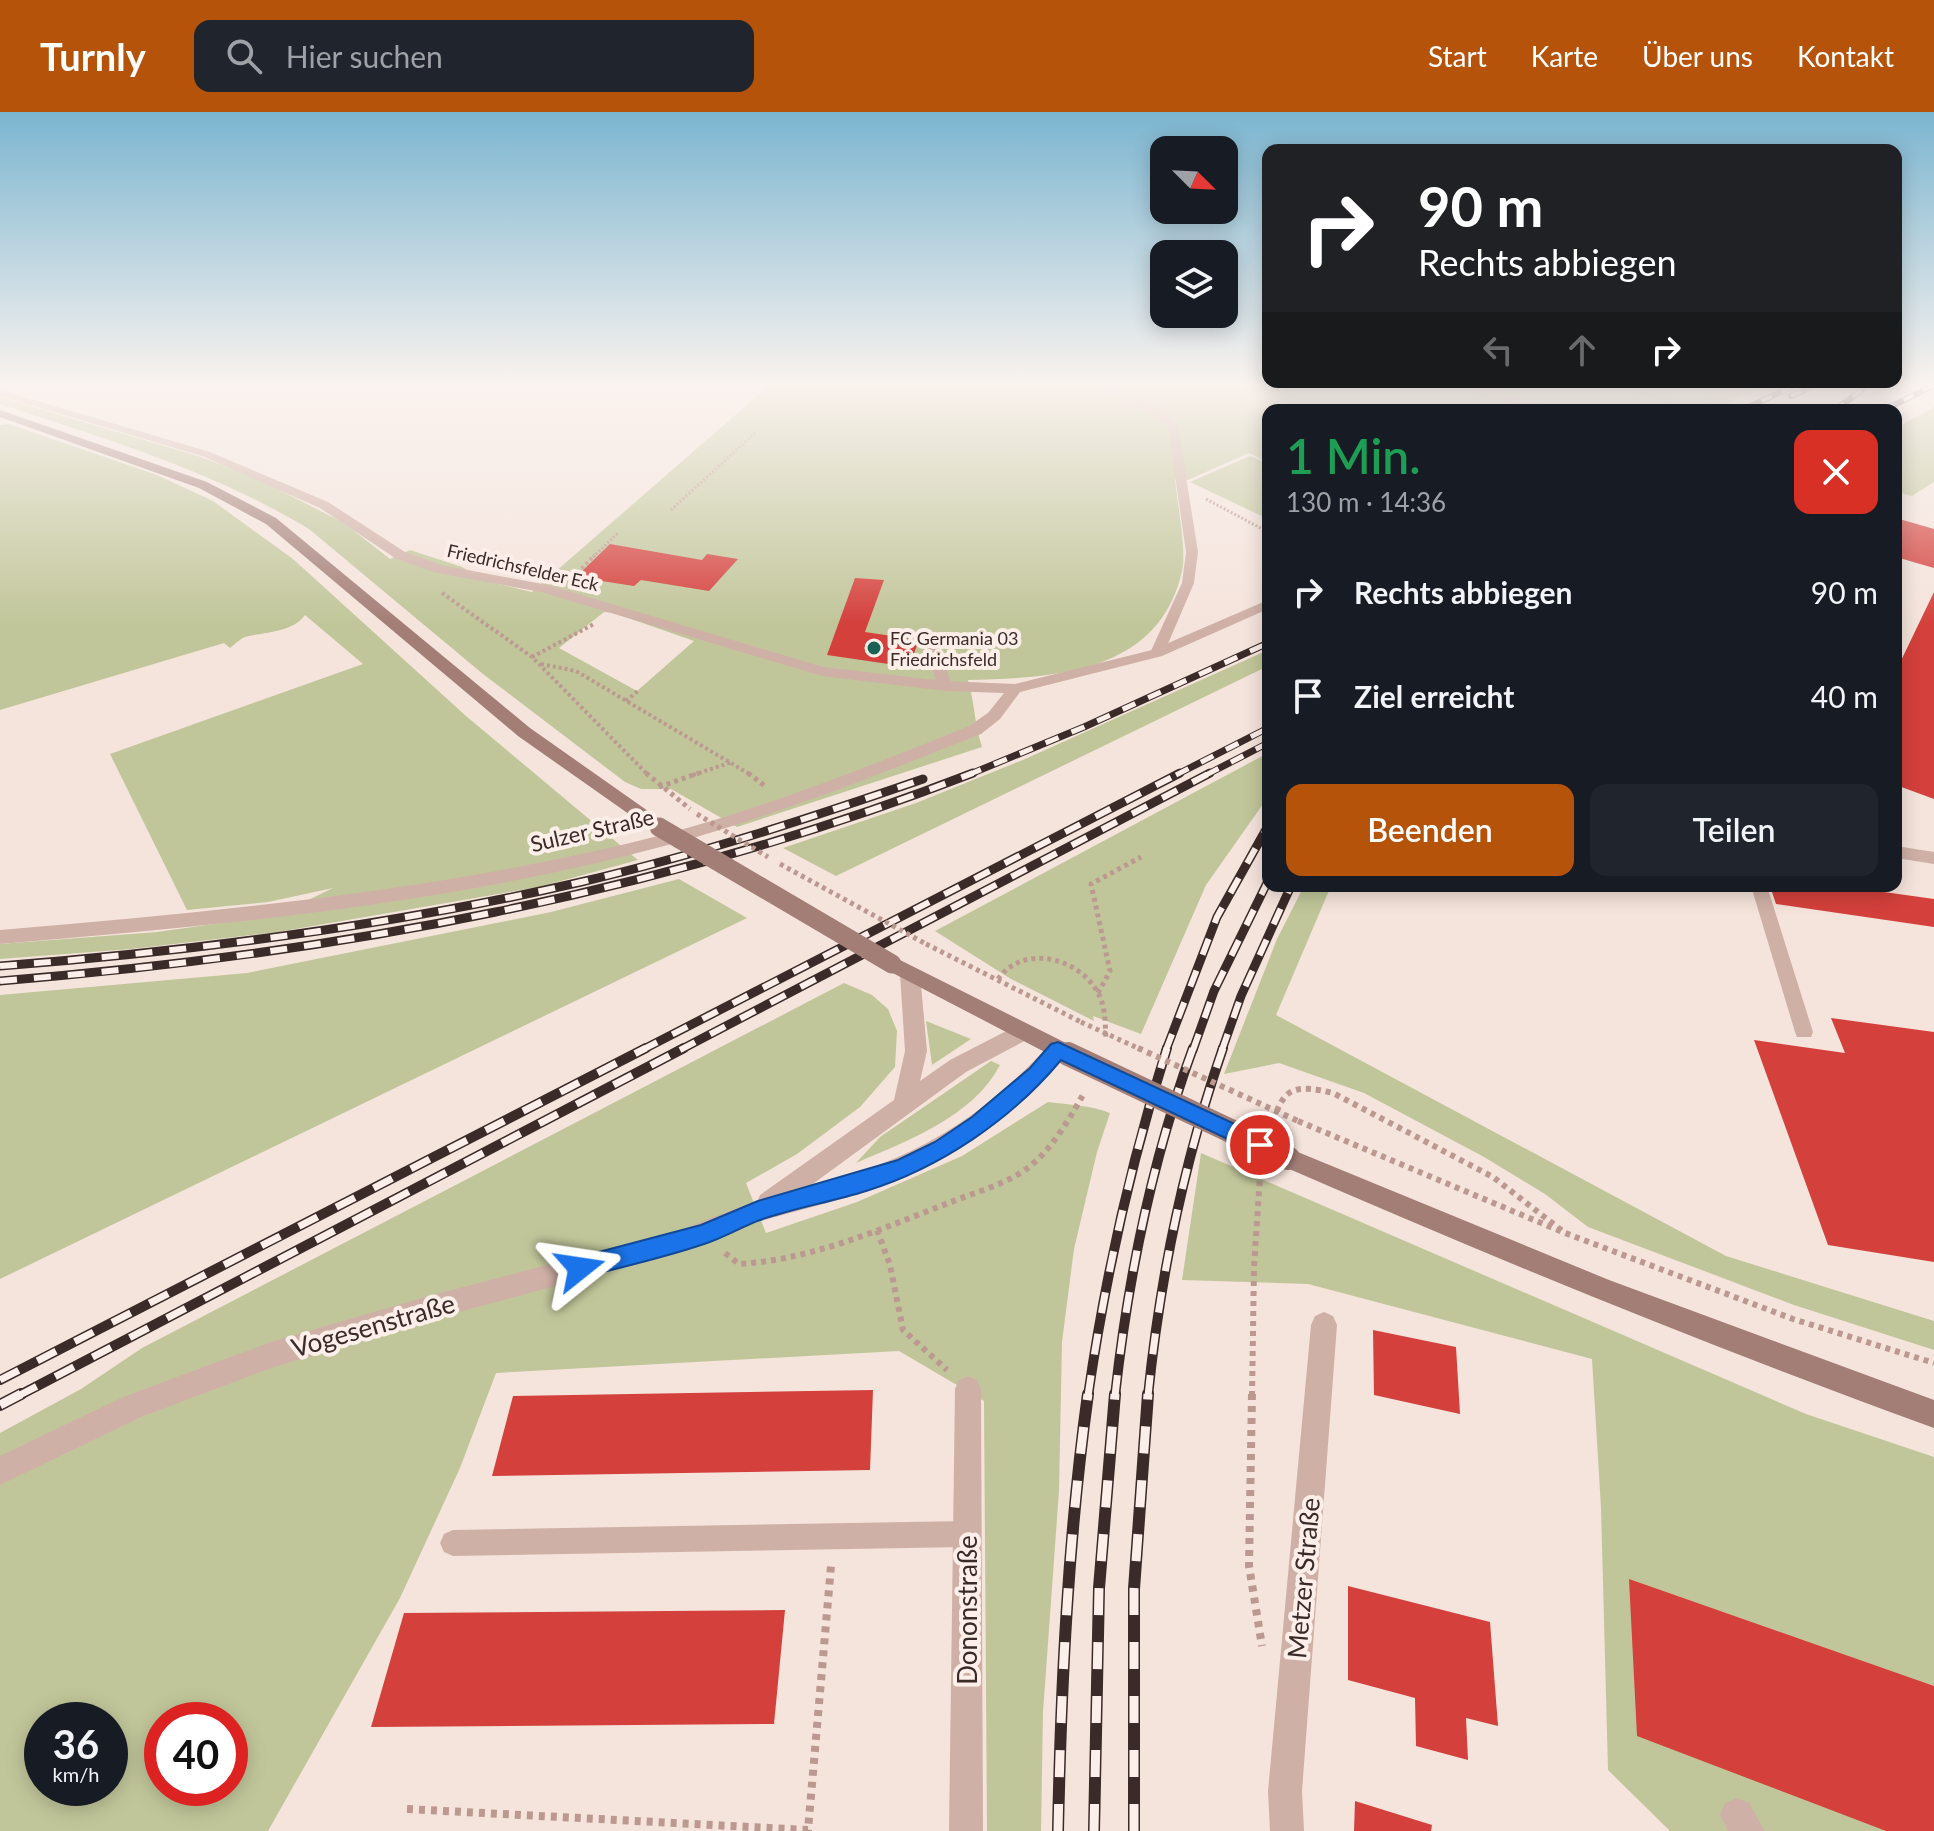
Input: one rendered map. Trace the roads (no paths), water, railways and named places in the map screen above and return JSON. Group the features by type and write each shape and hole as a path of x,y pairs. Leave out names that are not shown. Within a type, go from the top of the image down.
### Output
{"main road":[{"path":"144,464 203,485 271,521 480,698 659,827 901,969 1063,1052 1288,1158 1503,1251 1797,1366 1934,1414"}],"street":[{"name":"Friedrichsfelder Eck","path":"230,464 324,505 400,555 438,569 543,588 822,671 945,686 1015,689"},
{"path":"1015,689 1157,653 1262,607"},
{"name":"Sulzer Straße","path":"0,937 172,923 502,874 623,850 783,806 975,730 994,716 1015,689"},
{"path":"901,969 916,1051 904,1103"},
{"name":"Vogesenstraße","path":"758,1211 958,1066 1023,1032"},
{"name":"Vogesenstraße","path":"0,1471 52,1443 167,1392 262,1358 364,1326 703,1234 758,1211 866,1182 905,1167 942,1148 979,1123 1063,1052"},
{"name":"Metzer Straße","path":"1287,1831 1285,1791 1324,1325"},
{"name":"Dononstraße","path":"966,1831 968,1389"}],"lane":[{"path":"1157,653 1188,583 1192,552 1178,464"},
{"path":"929,639 945,686"},
{"path":"1902,853 1934,858"},
{"path":"1761,892 1804,1032"},
{"path":"453,1543 967,1534"}],"railway":[{"path":"972,774 1084,727 1262,646"},
{"path":"1176,775 1262,731"},
{"path":"1206,775 1262,746"},
{"path":"642,1050 1180,773"},
{"path":"680,1050 1210,773"},
{"path":"0,981 249,954 494,912 616,885 736,853 855,816 972,774"},
{"path":"0,966 146,953 292,935 509,898 710,848 923,779"},
{"path":"1166,1050 1217,917 1262,837"},
{"path":"1193,1050 1214,991 1263,892"},
{"path":"1222,1050 1241,996 1288,892"},
{"path":"0,1380 646,1048"},
{"path":"18,1396 684,1048"},
{"path":"1088,1396 1120,1220 1167,1048"},
{"path":"1115,1396 1127,1307 1144,1219 1165,1133 1193,1048"},
{"path":"1148,1396 1159,1307 1175,1220 1223,1048"},
{"path":"0,1405 21,1394"},
{"path":"1058,1831 1067,1612 1075,1503 1088,1394"},
{"path":"1094,1831 1099,1588 1115,1394"},
{"path":"1134,1831 1134,1589 1148,1394"}],"place":[{"name":"FC Germania 03 Friedrichsfeld","path":"874,648"}]}
